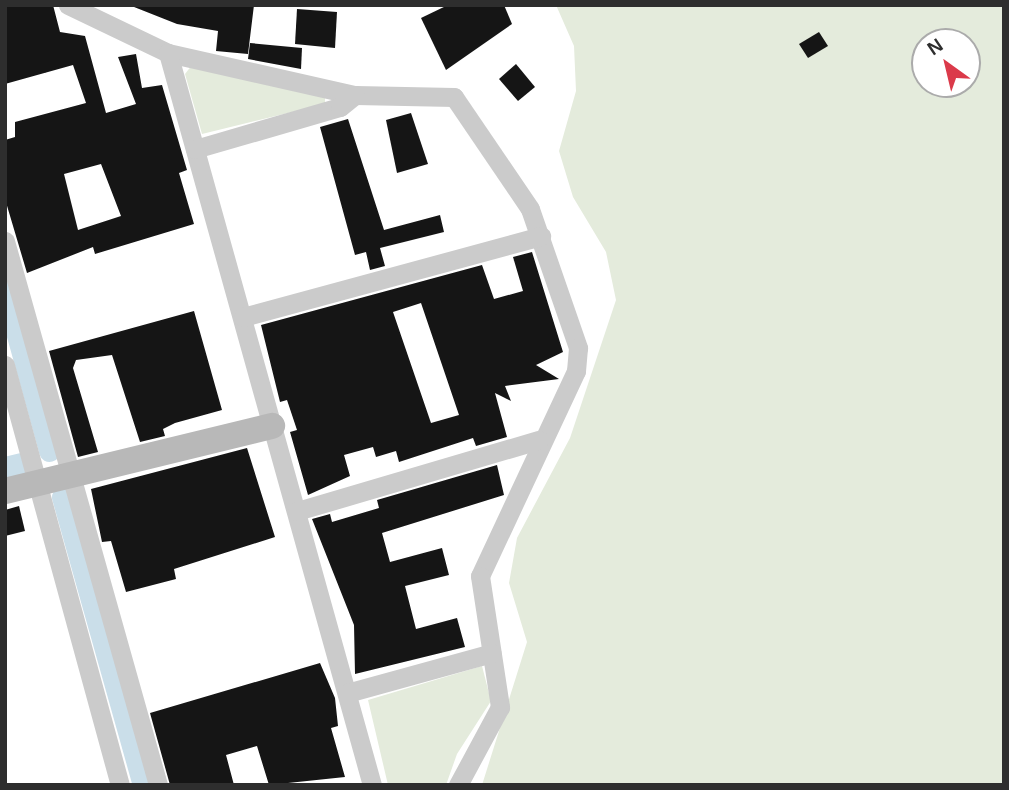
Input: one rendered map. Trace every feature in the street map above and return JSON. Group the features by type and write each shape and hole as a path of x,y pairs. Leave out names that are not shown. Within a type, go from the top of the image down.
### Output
{"street":[{"path":"68,5 168,53 355,95 454,97 541,236 578,348 576,371 539,440 480,576 500,707 458,785"},
{"path":"168,53 372,785"},
{"path":"195,149 340,107 355,95"},
{"path":"243,317 541,236"},
{"path":"5,241 120,785"},
{"path":"5,365 55,479 158,785"},
{"path":"5,491 272,426"},
{"path":"297,511 539,440"},
{"path":"347,693 492,653"}],"green space":[{"path":"556,5 1004,5 1004,785 482,785 527,642 509,583 517,538 570,438 616,300 606,252 573,197 559,151 576,91 574,46"},
{"path":"192,65 325,92 325,104 202,134 185,74"},
{"path":"482,666 491,701 457,754 446,785 388,785 368,700"}],"building":[{"path":"5,5 53,5 60,32 85,36 106,113 136,104 118,57 136,54 142,88 162,85 187,170 179,173 194,224 95,254 93,247 27,273 5,199 5,140 15,137 15,122 86,103 73,65 5,84","holes":["101,164 121,216 78,230 64,174"]},
{"path":"129,5 254,5 248,54 216,51 218,31 177,24"},
{"path":"448,5 504,5 512,24 446,70 421,18"},
{"path":"297,9 337,12 335,48 295,44"},
{"path":"819,32 828,46 808,58 799,44"},
{"path":"250,43 302,48 301,69 248,59"},
{"path":"516,64 535,87 518,101 499,79"},
{"path":"411,113 428,164 397,173 386,120"},
{"path":"348,119 384,230 440,215 444,232 380,248 385,266 370,270 366,252 355,255 320,127"},
{"path":"532,252 563,352 536,365 559,379 505,386 511,401 495,393 507,437 476,446 473,438 399,462 396,451 376,457 373,447 344,455 350,476 308,495 290,432 297,430 287,400 280,402 261,325 482,265 494,299 523,291 513,257","holes":["421,303 459,415 431,423 393,312"]},
{"path":"194,311 222,410 175,423 163,429 165,436 140,442 112,355 76,360 73,368 98,452 78,457 49,351"},
{"path":"247,448 275,537 174,569 176,579 126,592 111,541 102,542 91,489"},
{"path":"497,465 504,495 382,533 390,562 442,548 449,575 405,586 416,629 457,618 465,647 355,674 354,625 312,519 330,514 332,522 379,508 377,500"},
{"path":"19,506 25,531 5,536 5,510"},
{"path":"320,663 335,698 338,726 331,728 345,777 269,785 257,746 226,755 234,785 170,785 150,713"}],"waterway":[{"path":"5,292 49,451"},
{"path":"5,467 21,463"},
{"path":"62,497 143,785"}]}
